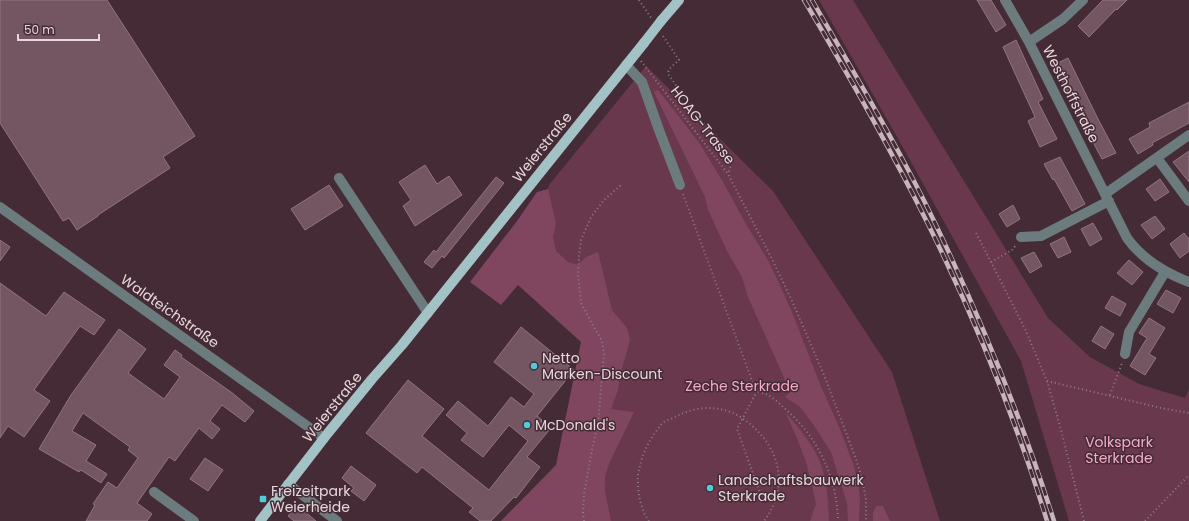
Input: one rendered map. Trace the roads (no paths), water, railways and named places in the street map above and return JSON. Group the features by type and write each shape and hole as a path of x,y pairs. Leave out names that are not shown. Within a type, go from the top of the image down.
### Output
{"main road":[{"name":"Weierstraße","path":"260,521 324,438 428,313 679,0"}],"street":[{"name":"Westhoffstraße","path":"1005,0 1029,42 1127,238 1132,245 1150,262 1165,272 1189,282"},
{"path":"1029,42 1063,19 1083,0"},
{"path":"626,65 642,82 680,185"},
{"path":"1021,237 1041,236 1107,198 1189,135"},
{"path":"1158,158 1189,201"},
{"path":"339,178 428,313"},
{"name":"Waldteichstraße","path":"0,207 324,438"},
{"path":"1125,354 1130,332 1165,272"},
{"path":"288,484 336,521"},
{"path":"154,492 194,521"}],"railway":[{"path":"804,0 884,139 928,224 962,296 994,370 1022,445 1047,521"},
{"path":"812,0 906,166 952,259 1000,370 1042,483 1054,521"}],"place":[{"name":"Netto Marken-Discount","path":"534,366"},
{"name":"McDonald's","path":"527,425"},
{"name":"Landschaftsbauwerk Sterkrade","path":"710,488"},
{"name":"Freizeitpark Weierheide","path":"263,499"}],"park label":[{"name":"Zeche Sterkrade","path":"742,386"},
{"name":"Volkspark Sterkrade","path":"1119,450"}]}
